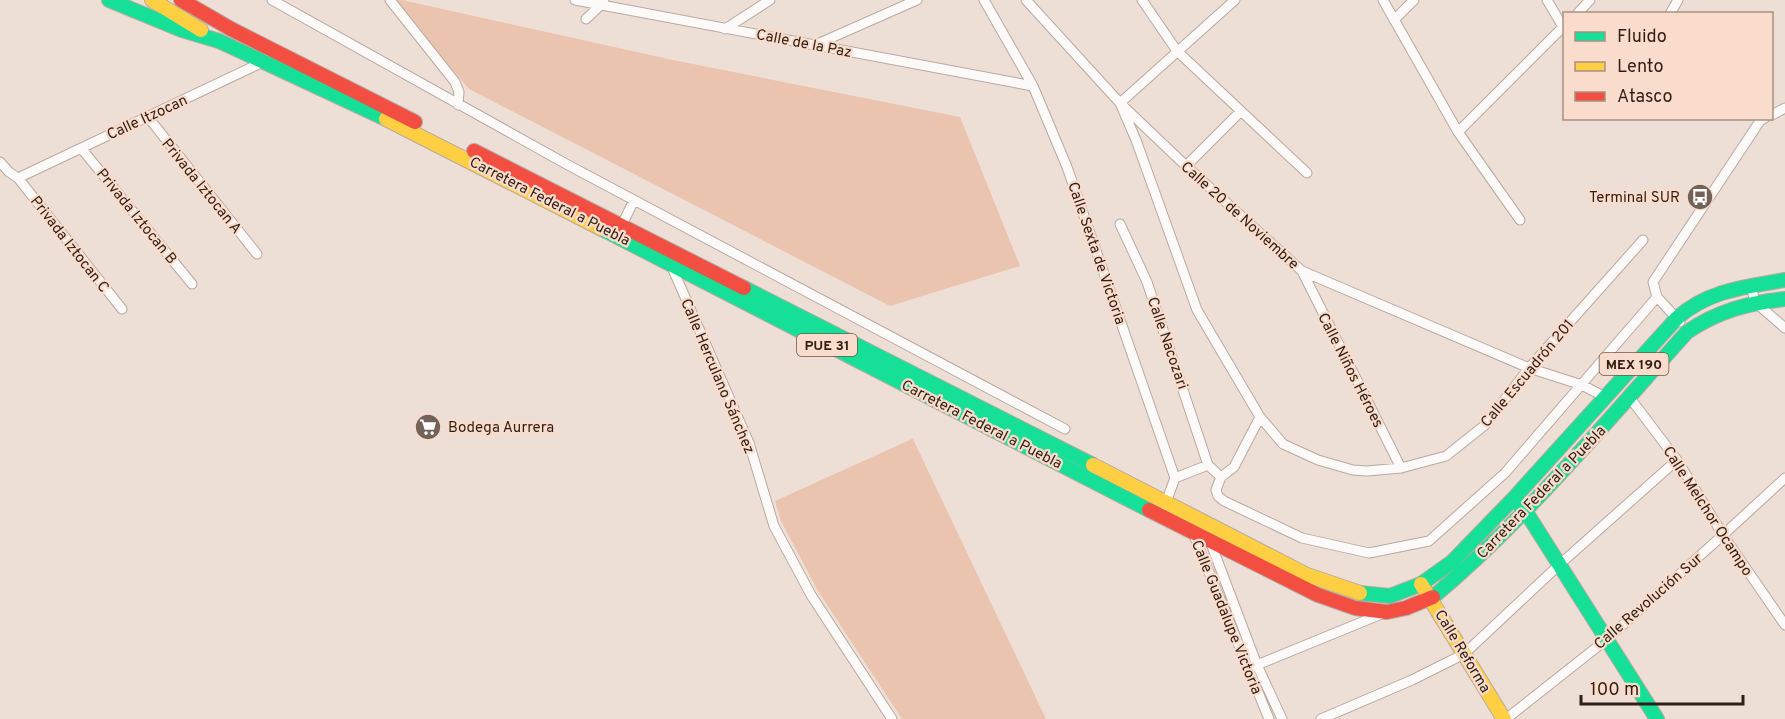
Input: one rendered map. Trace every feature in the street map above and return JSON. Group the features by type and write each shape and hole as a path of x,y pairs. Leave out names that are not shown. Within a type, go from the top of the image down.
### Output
{"main road":[{"name":"Carretera Federal a Puebla","path":"110,0 182,30 219,41 278,68 417,134 617,235 672,258 1188,513 1206,523 1234,545 1318,596 1355,608 1387,612 1406,609 1431,599 1526,512 1687,332 1704,319 1725,310 1755,302 1785,298"},
{"path":"152,0 219,41"},
{"name":"Carretera Federal a Puebla","path":"181,0 231,29 622,225 672,258 1192,532 1210,541 1234,545 1307,575 1363,594 1390,596 1421,584 1452,561 1514,498 1677,318 1698,302 1751,286 1785,280"},
{"path":"1514,498 1526,512 1657,719"},
{"name":"Calle Reforma","path":"1421,584 1505,719"}],"street":[{"path":"272,0 458,105 1065,429"},
{"path":"390,0 455,82 459,92 458,105"},
{"name":"Calle de la Paz","path":"575,0 605,2 724,29 1033,87"},
{"path":"724,29 770,0"},
{"path":"815,45 917,0"},
{"name":"Calle Sexta de Victoria","path":"984,0 1033,87 1067,167 1175,478"},
{"name":"Calle 20 de Noviembre","path":"1026,0 1120,103 1302,271 1529,368 1582,385 1605,397"},
{"path":"1142,0 1177,51 1308,174"},
{"path":"1120,103 1235,0"},
{"path":"1383,0 1458,132 1520,220"},
{"path":"1394,20 1414,0"},
{"path":"1547,0 1563,25"},
{"path":"1579,12 1590,0"},
{"path":"586,19 605,2"},
{"path":"1458,132 1563,28"},
{"path":"263,62 269,48"},
{"name":"Calle Itzocan","path":"18,178 263,62"},
{"name":"Calle Escuadrón 201","path":"1120,103 1136,140 1197,310 1260,417 1283,444 1318,460 1353,470 1401,468 1446,456 1485,425 1529,368 1642,240"},
{"path":"1186,166 1240,112"},
{"name":"Privada Iztocan A","path":"148,117 257,254"},
{"path":"1687,332 1657,297 1653,282 1759,120"},
{"name":"Privada Iztocan B","path":"81,148 192,284"},
{"name":"Privada Iztocan C","path":"0,162 18,178 122,309"},
{"path":"622,225 634,200"},
{"name":"Calle Nacozari","path":"1120,224 1147,282 1208,465"},
{"name":"Calle Herculano Sánchez","path":"672,258 749,443 774,526 811,595 892,719"},
{"name":"Calle Niños Héroes","path":"1302,271 1401,468"},
{"path":"1751,286 1755,302 1785,328"},
{"path":"1260,417 1234,467 1221,477 1216,490 1218,496 1224,501 1302,538 1369,553 1429,541 1504,473 1657,297"},
{"name":"Calle Melchor Ocampo","path":"1630,398 1677,460 1723,536 1785,625"},
{"path":"1321,719 1412,680 1464,654 1559,565 1677,460"},
{"path":"1161,516 1175,478 1208,465 1221,477"},
{"name":"Calle Revolución Sur","path":"1505,719 1606,640 1785,478"},
{"name":"Calle Guadalupe Victoria","path":"1188,513 1192,532 1269,719"},
{"name":"Calle Guadalupe Victoria","path":"1206,523 1210,541 1257,665 1282,719"},
{"path":"1247,669 1387,612"}],"shaded area":[{"path":"392,0 402,0 673,60 960,117 1020,266 890,306 469,89"},
{"path":"913,439 1046,719 902,719 818,591 781,521 775,501"}],"traffic: fast":[{"path":"109,0 182,30 219,41 386,119"},
{"path":"602,229 1149,510"},
{"path":"1360,593 1390,596 1421,584 1452,562 1514,498 1677,318 1689,309 1702,301 1728,291 1785,280"},
{"path":"744,288 1093,465"},
{"path":"1433,597 1468,567 1533,502 1687,332 1722,313 1758,303 1785,299"},
{"path":"1514,498 1526,512 1657,719"}],"traffic: slow":[{"path":"152,0 201,30"},
{"path":"386,119 602,229"},
{"path":"1093,465 1307,575 1360,593"},
{"path":"1421,584 1504,719"}],"traffic: jam":[{"path":"181,0 231,29 415,122"},
{"path":"474,151 744,288"},
{"path":"1149,510 1318,595 1355,608 1387,612 1406,608 1433,597"}],"place":[{"name":"Terminal SUR","path":"1700,197"},
{"name":"Bodega Aurrera","path":"428,427"}]}
